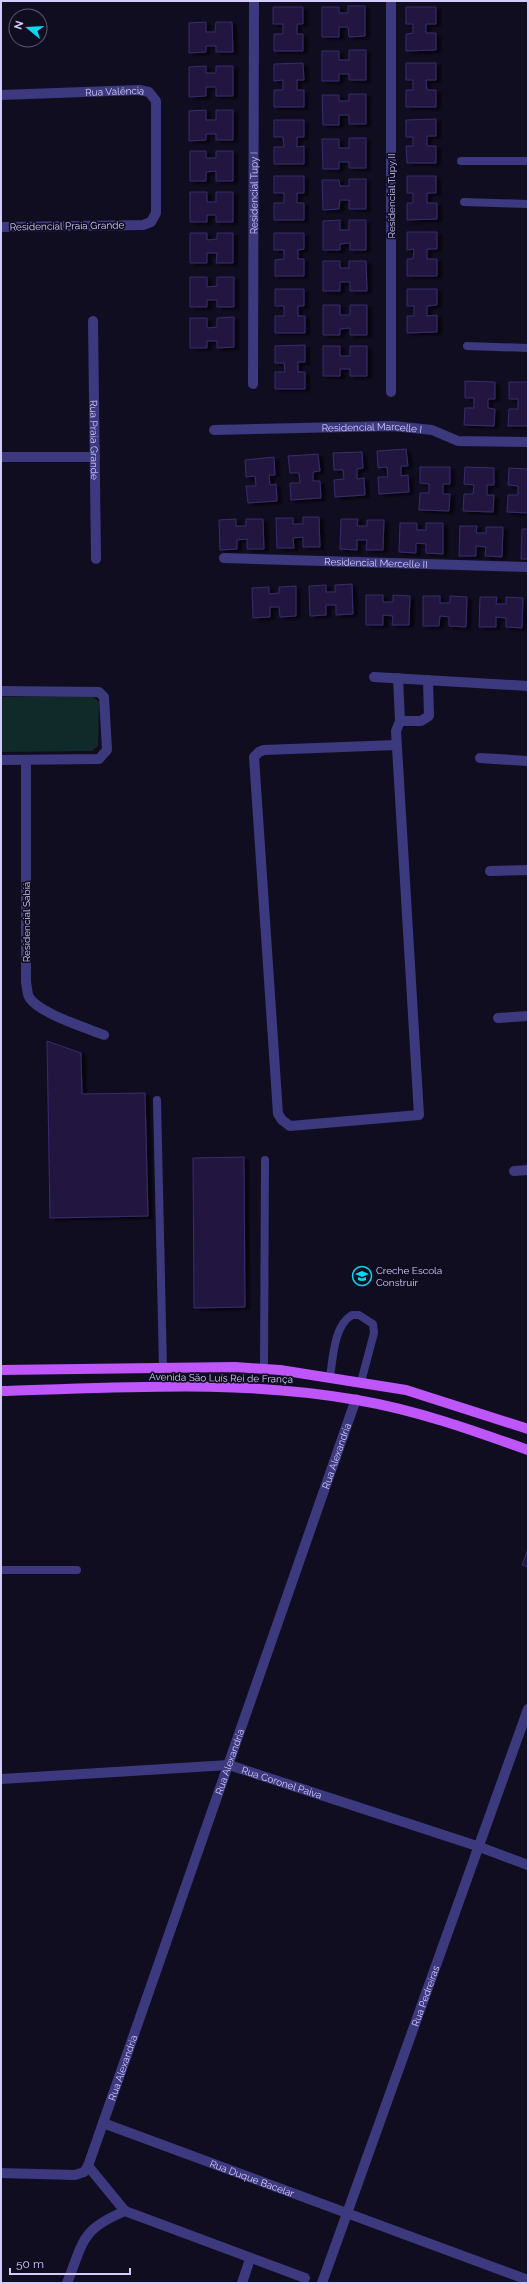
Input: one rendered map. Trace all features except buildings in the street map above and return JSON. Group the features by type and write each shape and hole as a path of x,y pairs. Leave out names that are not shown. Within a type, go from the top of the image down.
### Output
{"main road":[{"name":"Avenida São Luís Rei de França","path":"1,1370 235,1367 264,1369 330,1377 406,1390 528,1429"},
{"name":"Avenida São Luís Rei de França","path":"1,1391 210,1388 279,1390 356,1399 408,1411 528,1450"}],"street":[{"name":"Residencial Tupy I","path":"253,384 254,1"},
{"name":"Residencial Tupy II","path":"391,1 391,392"},
{"name":"Rua Valência","path":"1,95 139,90 149,92 156,101 156,213 151,222 133,225"},
{"name":"Residencial Praia Grande","path":"1,227 133,225"},
{"name":"Rua Praia Grande","path":"93,321 96,559"},
{"name":"Residencial Marcelle I","path":"214,430 393,426 432,430 458,441 528,442"},
{"path":"1,457 94,457"},
{"name":"Residencial Mercelle II","path":"224,558 528,567"},
{"path":"374,677 528,686"},
{"path":"396,745 264,750 259,752 254,757 278,1114 282,1120 290,1126 419,1114 396,745 396,731 400,721 398,678"},
{"path":"400,721 421,721 429,716 428,680"},
{"path":"1,691 99,692 104,697 106,750 104,756 99,759 26,761 1,760"},
{"path":"480,758 528,761"},
{"name":"Residencial Sabiá","path":"26,761 26,982 29,997 36,1005 49,1012 104,1036"},
{"path":"490,871 528,870"},
{"path":"498,1018 528,1016"},
{"path":"514,1171 528,1170"},
{"name":"Rua Alexandria","path":"103,2123 356,1399"},
{"name":"Rua Pedreiras","path":"322,2283 477,1846 528,1709"},
{"name":"Rua Coronel Paiva","path":"1,1779 229,1766 477,1846 528,1865"},
{"path":"1,2174 75,2175 84,2172 88,2166 103,2123"},
{"name":"Rua Duque Bacelar","path":"103,2123 528,2280"},
{"path":"88,2166 124,2211 250,2259 305,2278"},
{"path":"67,2283 84,2240 89,2232 104,2220 124,2211"},
{"path":"242,2283 250,2259"}],"lane":[{"path":"461,161 528,161"},
{"path":"464,202 528,204"},
{"path":"467,346 528,348"},
{"path":"157,1100 163,1368"},
{"path":"264,1369 266,1160"},
{"path":"330,1377 338,1333 342,1324 352,1315 359,1315 373,1324 374,1333 361,1382"},
{"path":"1,1570 78,1570"}],"green space":[{"path":"92,696 99,702 98,746 92,751 1,752 1,697"}],"place":[{"name":"Creche Escola Construir","path":"362,1276"}]}
